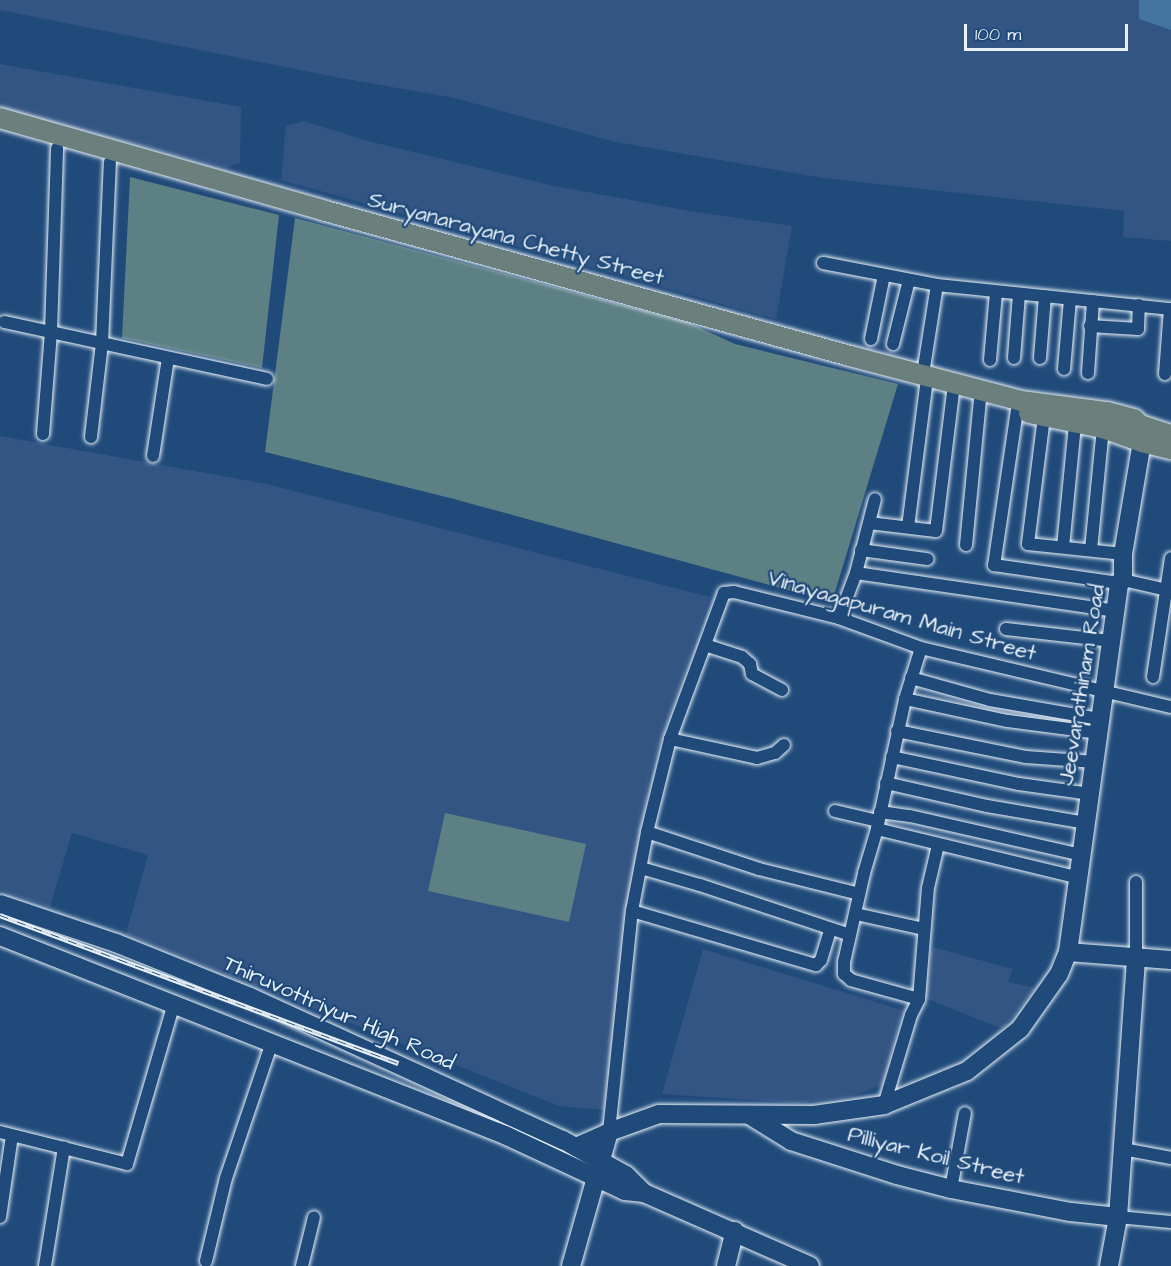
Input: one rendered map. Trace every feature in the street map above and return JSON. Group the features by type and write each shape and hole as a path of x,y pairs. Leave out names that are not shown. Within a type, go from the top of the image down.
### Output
{"main road":[{"name":"Suryanarayana Chetty Street","path":"0,118 924,380 953,393 1019,406"},
{"name":"Suryanarayana Chetty Street","path":"0,130 57,148 1019,406"},
{"path":"1019,406 1044,417 1075,424 1141,434 1171,435"},
{"path":"1019,406 1107,412 1134,419 1141,434 1171,449"},
{"name":"Jeevarathinam Road","path":"576,1148 609,1132 659,1114 814,1115 884,1105 967,1071 1020,1029 1059,974 1068,952 1141,434"},
{"name":"Thiruvottriyur High Road","path":"0,904 116,943 250,997 576,1148 625,1191 644,1193 735,1231 810,1266"},
{"name":"Thiruvottriyur High Road","path":"0,936 272,1042 396,1094 600,1170"},
{"path":"1068,952 1171,960"},
{"path":"1109,1266 1118,1217 1136,959"},
{"name":"Pilliyar Koil Street","path":"751,1116 791,1141 844,1160 951,1189 1071,1212 1118,1217"},
{"path":"571,1266 609,1132"},
{"path":"726,1266 735,1231"}],"street":[{"path":"43,434 51,332 57,148"},
{"path":"91,437 102,343 110,162"},
{"path":"823,263 937,285 996,293 1171,309 1164,374"},
{"path":"871,339 884,275"},
{"path":"893,344 909,280"},
{"path":"908,527 937,285"},
{"path":"990,360 996,293"},
{"path":"1014,358 1019,294"},
{"path":"1040,358 1045,296"},
{"path":"1064,369 1070,299"},
{"path":"1088,373 1090,326 1094,301"},
{"path":"1090,326 1138,329 1139,305"},
{"path":"4,322 267,379"},
{"path":"153,456 168,358"},
{"path":"869,523 936,531 953,393"},
{"path":"966,545 980,400"},
{"path":"1019,406 994,565 1168,590"},
{"path":"1044,417 1028,543 1123,555"},
{"path":"1063,547 1075,424"},
{"path":"1091,550 1103,428"},
{"path":"838,618 856,573 875,499"},
{"path":"861,550 927,559"},
{"path":"1153,677 1168,590 1171,558"},
{"path":"856,573 1116,611"},
{"name":"Vinayagapuram Main Street","path":"705,645 724,593 734,592 838,618 921,648 1171,707"},
{"path":"1006,629 1112,641"},
{"path":"609,1132 632,911 647,832 670,740 705,645 742,657 750,664 752,674 783,690"},
{"path":"919,999 851,980 844,974 844,962 897,731 921,648"},
{"path":"911,678 1099,726"},
{"path":"905,699 1008,721 1099,726"},
{"path":"897,731 1026,757 1095,762"},
{"path":"670,740 757,758 775,753 784,745"},
{"path":"892,758 1019,784 1090,794"},
{"path":"886,783 987,806 1086,823"},
{"path":"836,811 878,821 938,845 1079,878"},
{"path":"878,821 910,816 1082,855"},
{"path":"647,832 759,869 859,894"},
{"path":"884,1105 911,1015 919,999 928,888 938,845"},
{"path":"641,868 700,885 850,935"},
{"path":"1136,882 1136,959"},
{"path":"632,911 816,965 821,960 830,930"},
{"path":"856,914 924,929"},
{"path":"0,1217 6,1134 127,1164 174,1003"},
{"path":"206,1261 226,1178 272,1042"},
{"path":"951,1189 965,1113"},
{"path":"45,1266 64,1148"},
{"path":"1123,1149 1171,1158"},
{"path":"302,1266 314,1217"},
{"path":"1118,1217 1171,1222"}],"shaded area":[{"path":"0,0 1139,0 1139,19 1171,30 1171,241 1123,237 1124,211 823,178 616,142 454,98 335,77 0,10"},
{"path":"1139,0 1171,0 1171,30 1139,19"},
{"path":"0,64 241,107 240,163 227,168 0,109"},
{"path":"304,121 368,141 555,186 690,211 792,226 776,319 281,180 286,126"},
{"path":"0,436 267,484 710,597 649,776 604,1110 559,1106 126,934 148,855 72,833 50,907 0,890"},
{"path":"932,947 1013,969 1008,982 1035,988 1003,1029 925,998"},
{"path":"703,949 902,1010 883,1085 849,1097 799,1103 662,1094"}],"green space":[{"path":"130,177 279,215 262,368 122,338"},
{"path":"295,218 689,323 735,344 898,384 832,602 450,498 265,452"},
{"path":"445,813 586,844 569,922 428,891"}],"railway":[{"path":"0,915 398,1063"}]}
